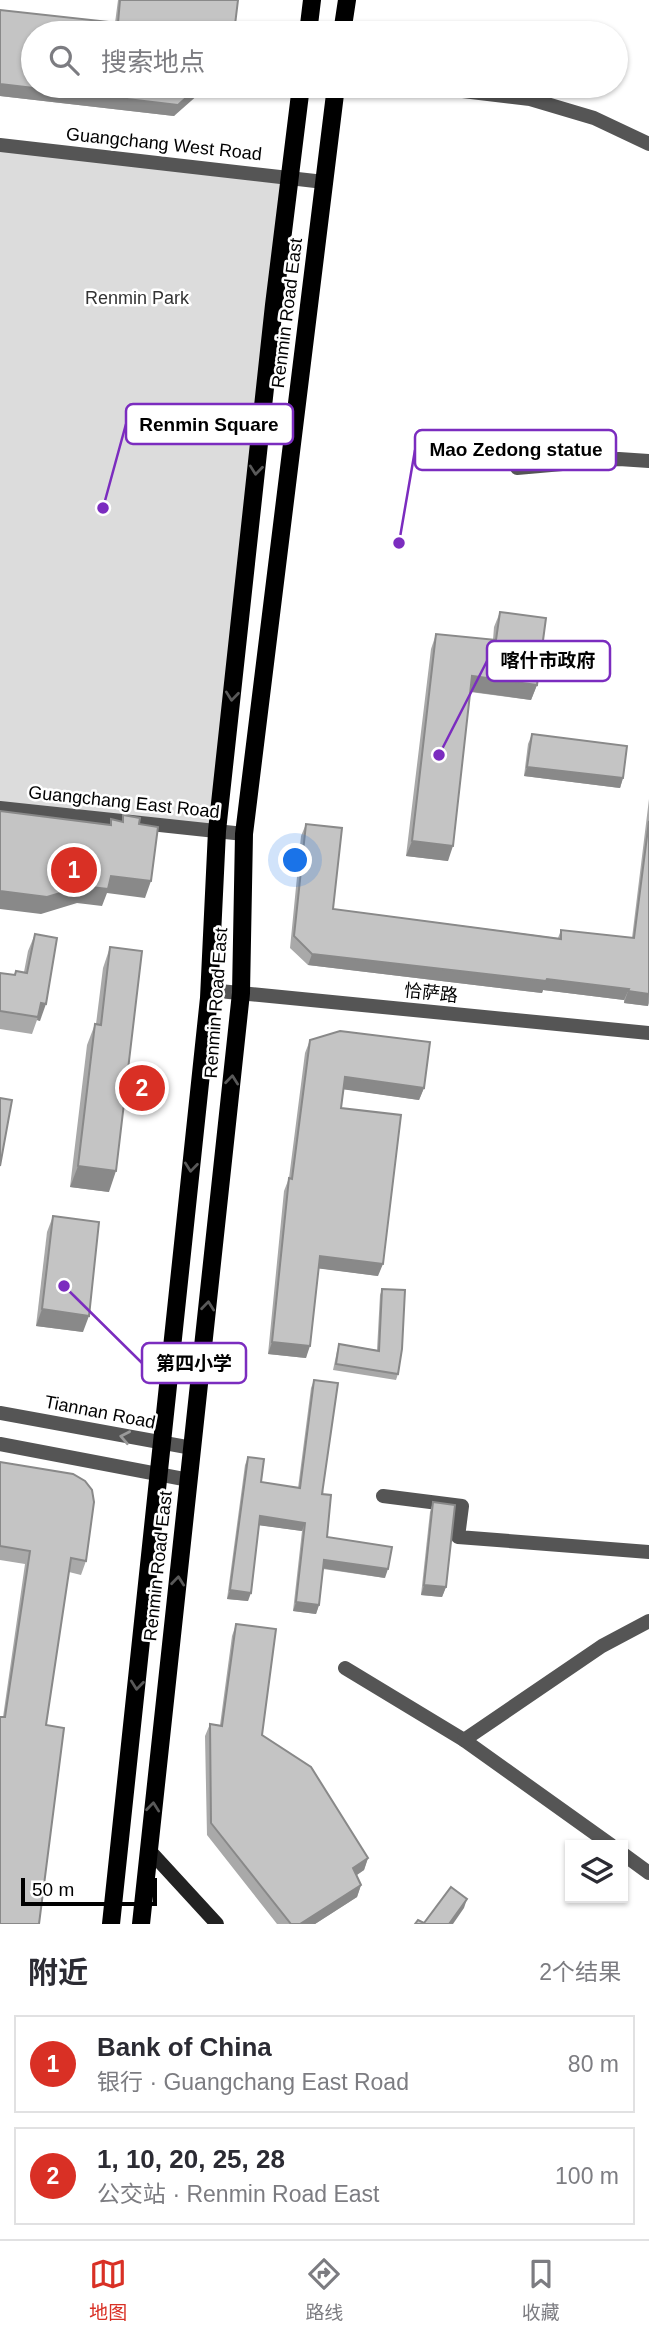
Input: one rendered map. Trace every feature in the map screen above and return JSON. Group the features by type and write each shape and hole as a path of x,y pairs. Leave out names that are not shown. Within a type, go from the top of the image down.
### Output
{"main road":[{"path":"309,21 312,0"},
{"path":"343,21 346,0"},
{"name":"Renmin Road East","path":"111,1924 209,990 217,831 300,98"},
{"name":"Renmin Road East","path":"141,1924 241,993 244,834 334,98"},
{"path":"149,1850 217,1924"}],"street":[{"path":"522,98 594,118 649,144"},
{"name":"Guangchang West Road","path":"0,145 324,182"},
{"path":"517,468 619,459 649,461"},
{"name":"Guangchang East Road","path":"0,808 244,834"},
{"name":"恰萨路","path":"209,990 649,1033"},
{"name":"Tiannan Road","path":"0,1412 192,1448"},
{"path":"0,1444 189,1480"},
{"path":"383,1496 462,1506 458,1537 649,1552"},
{"path":"464,1740 601,1646 649,1621"},
{"path":"345,1668 464,1740 604,1840"},
{"path":"628,1858 649,1873"}],"green space":[{"name":"Renmin Park","path":"0,145 290,177 217,831 0,808"}],"building":[{"path":"120,0 238,0 235,21 118,21"},
{"path":"0,10 100,21 21,21 21,86 0,84"},
{"path":"119,98 186,98 178,105"},
{"path":"500,612 546,618 537,685 472,676 453,846 412,841 436,634 496,640"},
{"path":"532,734 627,746 623,778 527,767"},
{"path":"0,811 111,825 111,819 123,822 123,815 140,818 139,824 158,827 151,881 111,876 108,889 83,886 47,897 0,891"},
{"path":"649,821 649,994 547,979 312,954 294,936 306,824 342,828 333,909 561,939 561,930 634,938"},
{"path":"35,934 57,938 46,1004 41,1003 38,1017 0,1011 0,973 27,973"},
{"path":"110,947 142,951 116,1171 78,1166 95,1024 101,1025"},
{"path":"340,1031 430,1042 424,1088 345,1077 341,1108 401,1115 383,1264 320,1256 310,1346 272,1342 289,1178 292,1179 310,1040"},
{"path":"0,1098 12,1100 0,1166"},
{"path":"53,1216 99,1222 89,1316 42,1309"},
{"path":"382,1289 405,1290 398,1374 336,1364 339,1344 379,1351"},
{"path":"314,1380 338,1383 322,1494 331,1495 327,1537 392,1547 388,1569 324,1560 319,1605 296,1602 305,1523 260,1516 251,1593 230,1590 248,1457 264,1459 261,1482 300,1488"},
{"path":"0,1462 73,1474 85,1481 92,1490 94,1502 86,1561 71,1558 46,1725 64,1728 39,1924 0,1924 0,1717 5,1717 30,1551 0,1546"},
{"path":"433,1502 455,1505 446,1587 424,1585"},
{"path":"236,1624 276,1629 262,1735 311,1767 368,1858 353,1868 361,1885 300,1924 291,1924 211,1823 210,1724 222,1726"},
{"path":"451,1887 467,1899 449,1924 415,1924 418,1920 424,1923"}],"place":[{"name":"Renmin Square","path":"103,508"},
{"name":"Mao Zedong statue","path":"399,543"},
{"name":"喀什市政府","path":"439,755"},
{"name":"Bank of China","path":"74,870"},
{"name":"1, 10, 20, 25, 28","path":"142,1088"},
{"name":"第四小学","path":"64,1286"}]}
